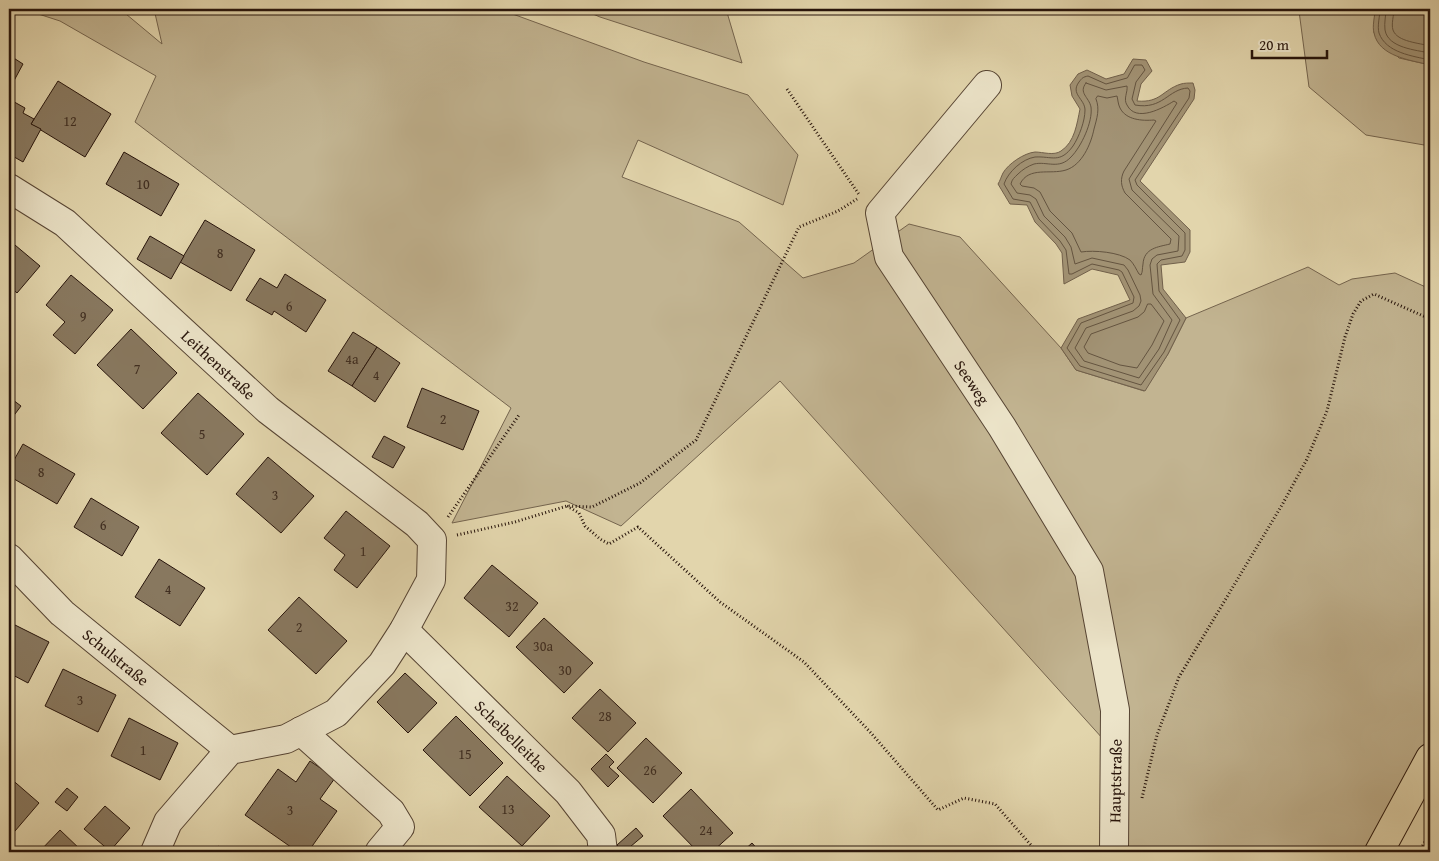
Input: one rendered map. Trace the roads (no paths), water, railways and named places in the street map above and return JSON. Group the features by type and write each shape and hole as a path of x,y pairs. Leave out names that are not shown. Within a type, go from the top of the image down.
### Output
{"main road":[{"path":"1379,852 1430,758"}],"street":[{"name":"Seeweg","path":"987,85 880,212 885,240 889,258 1002,427 1089,571 1115,710"},
{"name":"Leithenstraße","path":"9,188 65,223 268,410 417,524 432,540 431,580 404,630"},
{"name":"Schulstraße","path":"9,558 62,613 230,750"},
{"path":"155,852 168,822 230,750 286,739 336,713 382,664 404,630"},
{"name":"Scheibelleithe","path":"404,630 568,792 600,835 603,852"},
{"name":"Hauptstraße","path":"1114,852 1115,710"},
{"path":"300,731 392,812 400,827 380,851"}],"water":[{"path":"1375,9 1430,9 1430,65 1397,56 1382,47 1377,41 1373,30"},
{"path":"1133,59 1146,60 1152,71 1141,84 1137,101 1151,100 1182,84 1193,83 1195,90 1194,99 1140,181 1190,230 1190,252 1185,262 1161,265 1163,289 1186,318 1168,354 1145,391 1076,370 1061,348 1078,319 1130,300 1118,275 1092,269 1064,284 1062,253 1035,222 1027,205 1010,204 998,184 1005,170 1021,157 1035,152 1052,154 1061,151 1069,143 1075,132 1080,109 1072,96 1070,85 1078,74 1087,70 1106,79 1124,74"}]}
